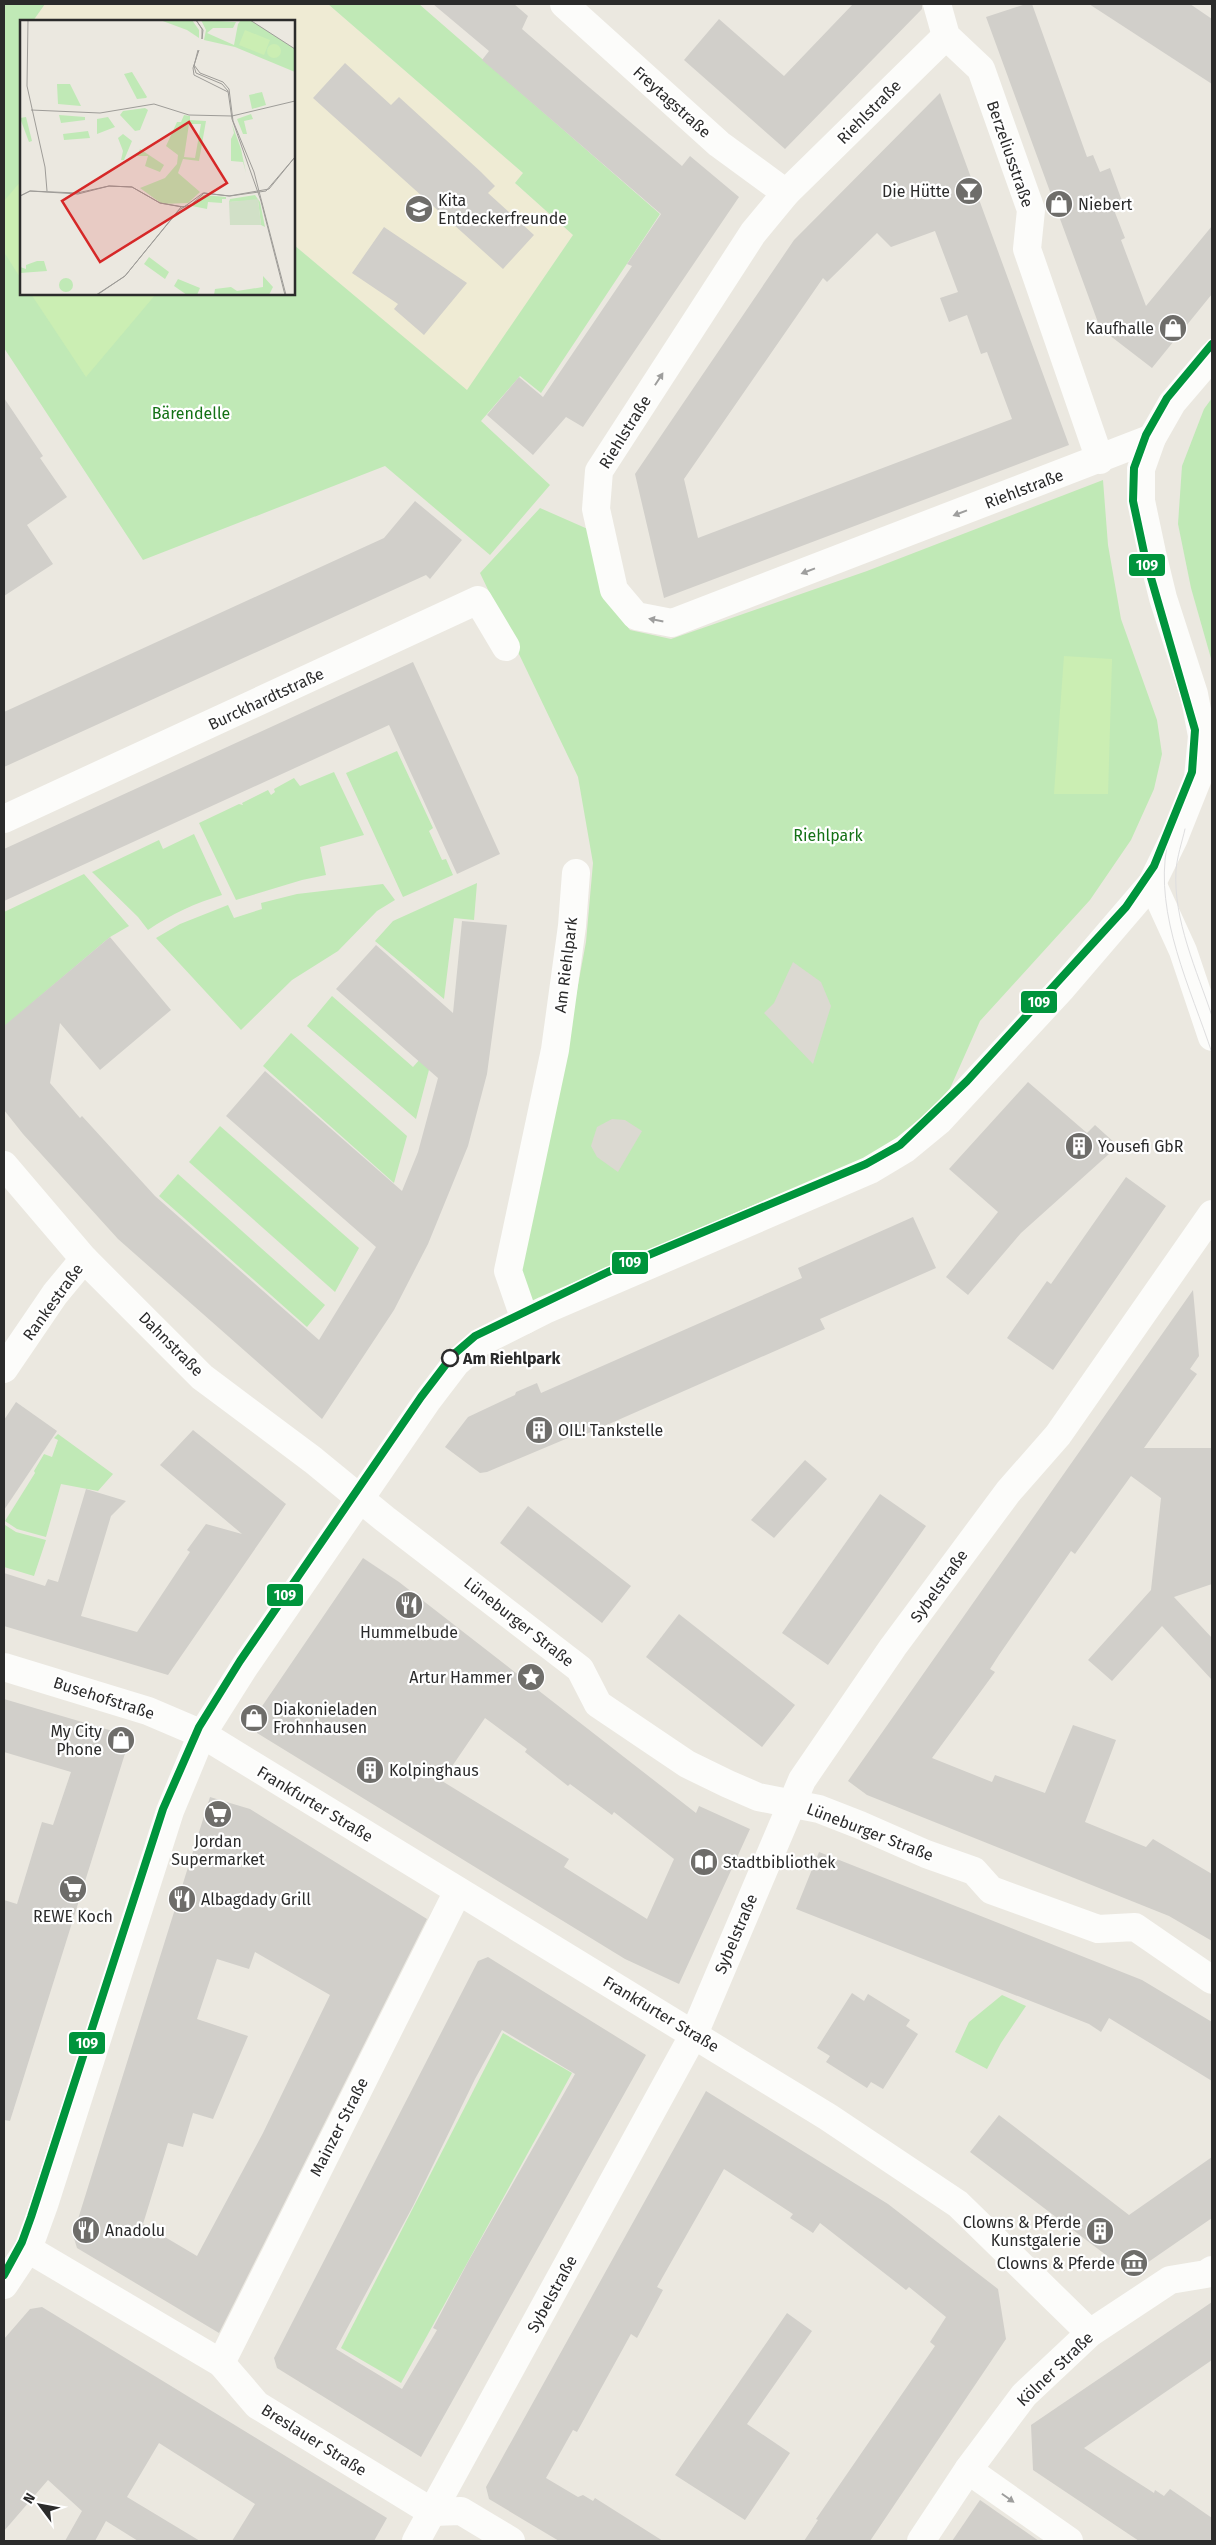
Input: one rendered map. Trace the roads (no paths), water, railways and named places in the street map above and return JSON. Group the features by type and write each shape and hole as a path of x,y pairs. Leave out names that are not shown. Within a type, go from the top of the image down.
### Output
{"street":[{"name":"Freytagstraße","path":"564,4 719,144 786,193"},
{"path":"937,4 946,36"},
{"name":"Riehlstraße","path":"946,36 786,193 753,233 599,471 596,509 614,590 636,616 672,623 1100,460 1152,438"},
{"name":"Berzeliusstraße","path":"946,36 981,69 1031,210 1027,248 1100,460"},
{"path":"4,2285 28,2249 44,2205 170,1810 202,1734 245,1666 427,1401 456,1363 479,1343 524,1320 870,1170 905,1149 939,1120 1062,988 1152,883 1205,774 1202,736 1194,694 1163,598 1141,501 1141,470 1152,438 1172,403 1212,356"},
{"name":"Burckhardtstraße","path":"4,818 478,600 506,647"},
{"name":"Am Riehlpark","path":"524,1320 508,1271 555,1050 572,926 576,873"},
{"path":"1152,883 1183,951 1212,1037"},
{"name":"Dahnstraße","path":"4,1166 84,1259 202,1377 313,1460 360,1499"},
{"name":"Sybelstraße","path":"416,2541 694,2034 802,1780 893,1647 1008,1492 1058,1435 1212,1214"},
{"name":"Rankestraße","path":"4,1369 55,1294 84,1259"},
{"name":"Lüneburger Straße","path":"360,1499 580,1669 598,1704 688,1764 758,1797 819,1809 926,1854 974,1871 991,1890 1098,1929 1135,1927 1212,1980"},
{"name":"Busehofstraße","path":"4,1667 148,1711 202,1734"},
{"name":"Frankfurter Straße","path":"202,1734 828,2117 958,2204 1090,2333"},
{"name":"Mainzer Straße","path":"221,2363 458,1891"},
{"name":"Breslauer Straße","path":"28,2249 221,2363 257,2405 432,2512"},
{"name":"Kölner Straße","path":"921,2541 968,2470 1024,2395 1090,2333 1170,2280 1206,2274 1212,2270"},
{"path":"968,2470 1069,2541"},
{"path":"432,2512 461,2511 511,2541"}],"tram line":[{"path":"1179,806 1167,846 1164,872 1166,898 1170,925 1185,978 1212,1053"},
{"path":"1185,829 1176,870 1178,908 1187,945 1212,1016"}],"place":[{"name":"Die Hütte","path":"969,191"},
{"name":"Niebert","path":"1059,204"},
{"name":"Kita Entdeckerfreunde","path":"419,209"},
{"name":"Kaufhalle","path":"1173,328"},
{"name":"Yousefi GbR","path":"1079,1146"},
{"name":"Am Riehlpark","path":"450,1358"},
{"name":"OIL! Tankstelle","path":"539,1430"},
{"name":"Hummelbude","path":"409,1605"},
{"name":"Artur Hammer","path":"531,1677"},
{"name":"Diakonieladen Frohnhausen","path":"254,1718"},
{"name":"My City Phone","path":"121,1740"},
{"name":"Kolpinghaus","path":"370,1770"},
{"name":"Jordan Supermarket","path":"218,1814"},
{"name":"Stadtbibliothek","path":"704,1862"},
{"name":"REWE Koch","path":"73,1889"},
{"name":"Albagdady Grill","path":"182,1899"},
{"name":"Anadolu","path":"86,2230"},
{"name":"Clowns & Pferde Kunstgalerie","path":"1100,2231"},
{"name":"Clowns & Pferde","path":"1134,2263"}],"park label":[{"name":"Bärendelle","path":"191,413"},
{"name":"Riehlpark","path":"828,835"}]}
